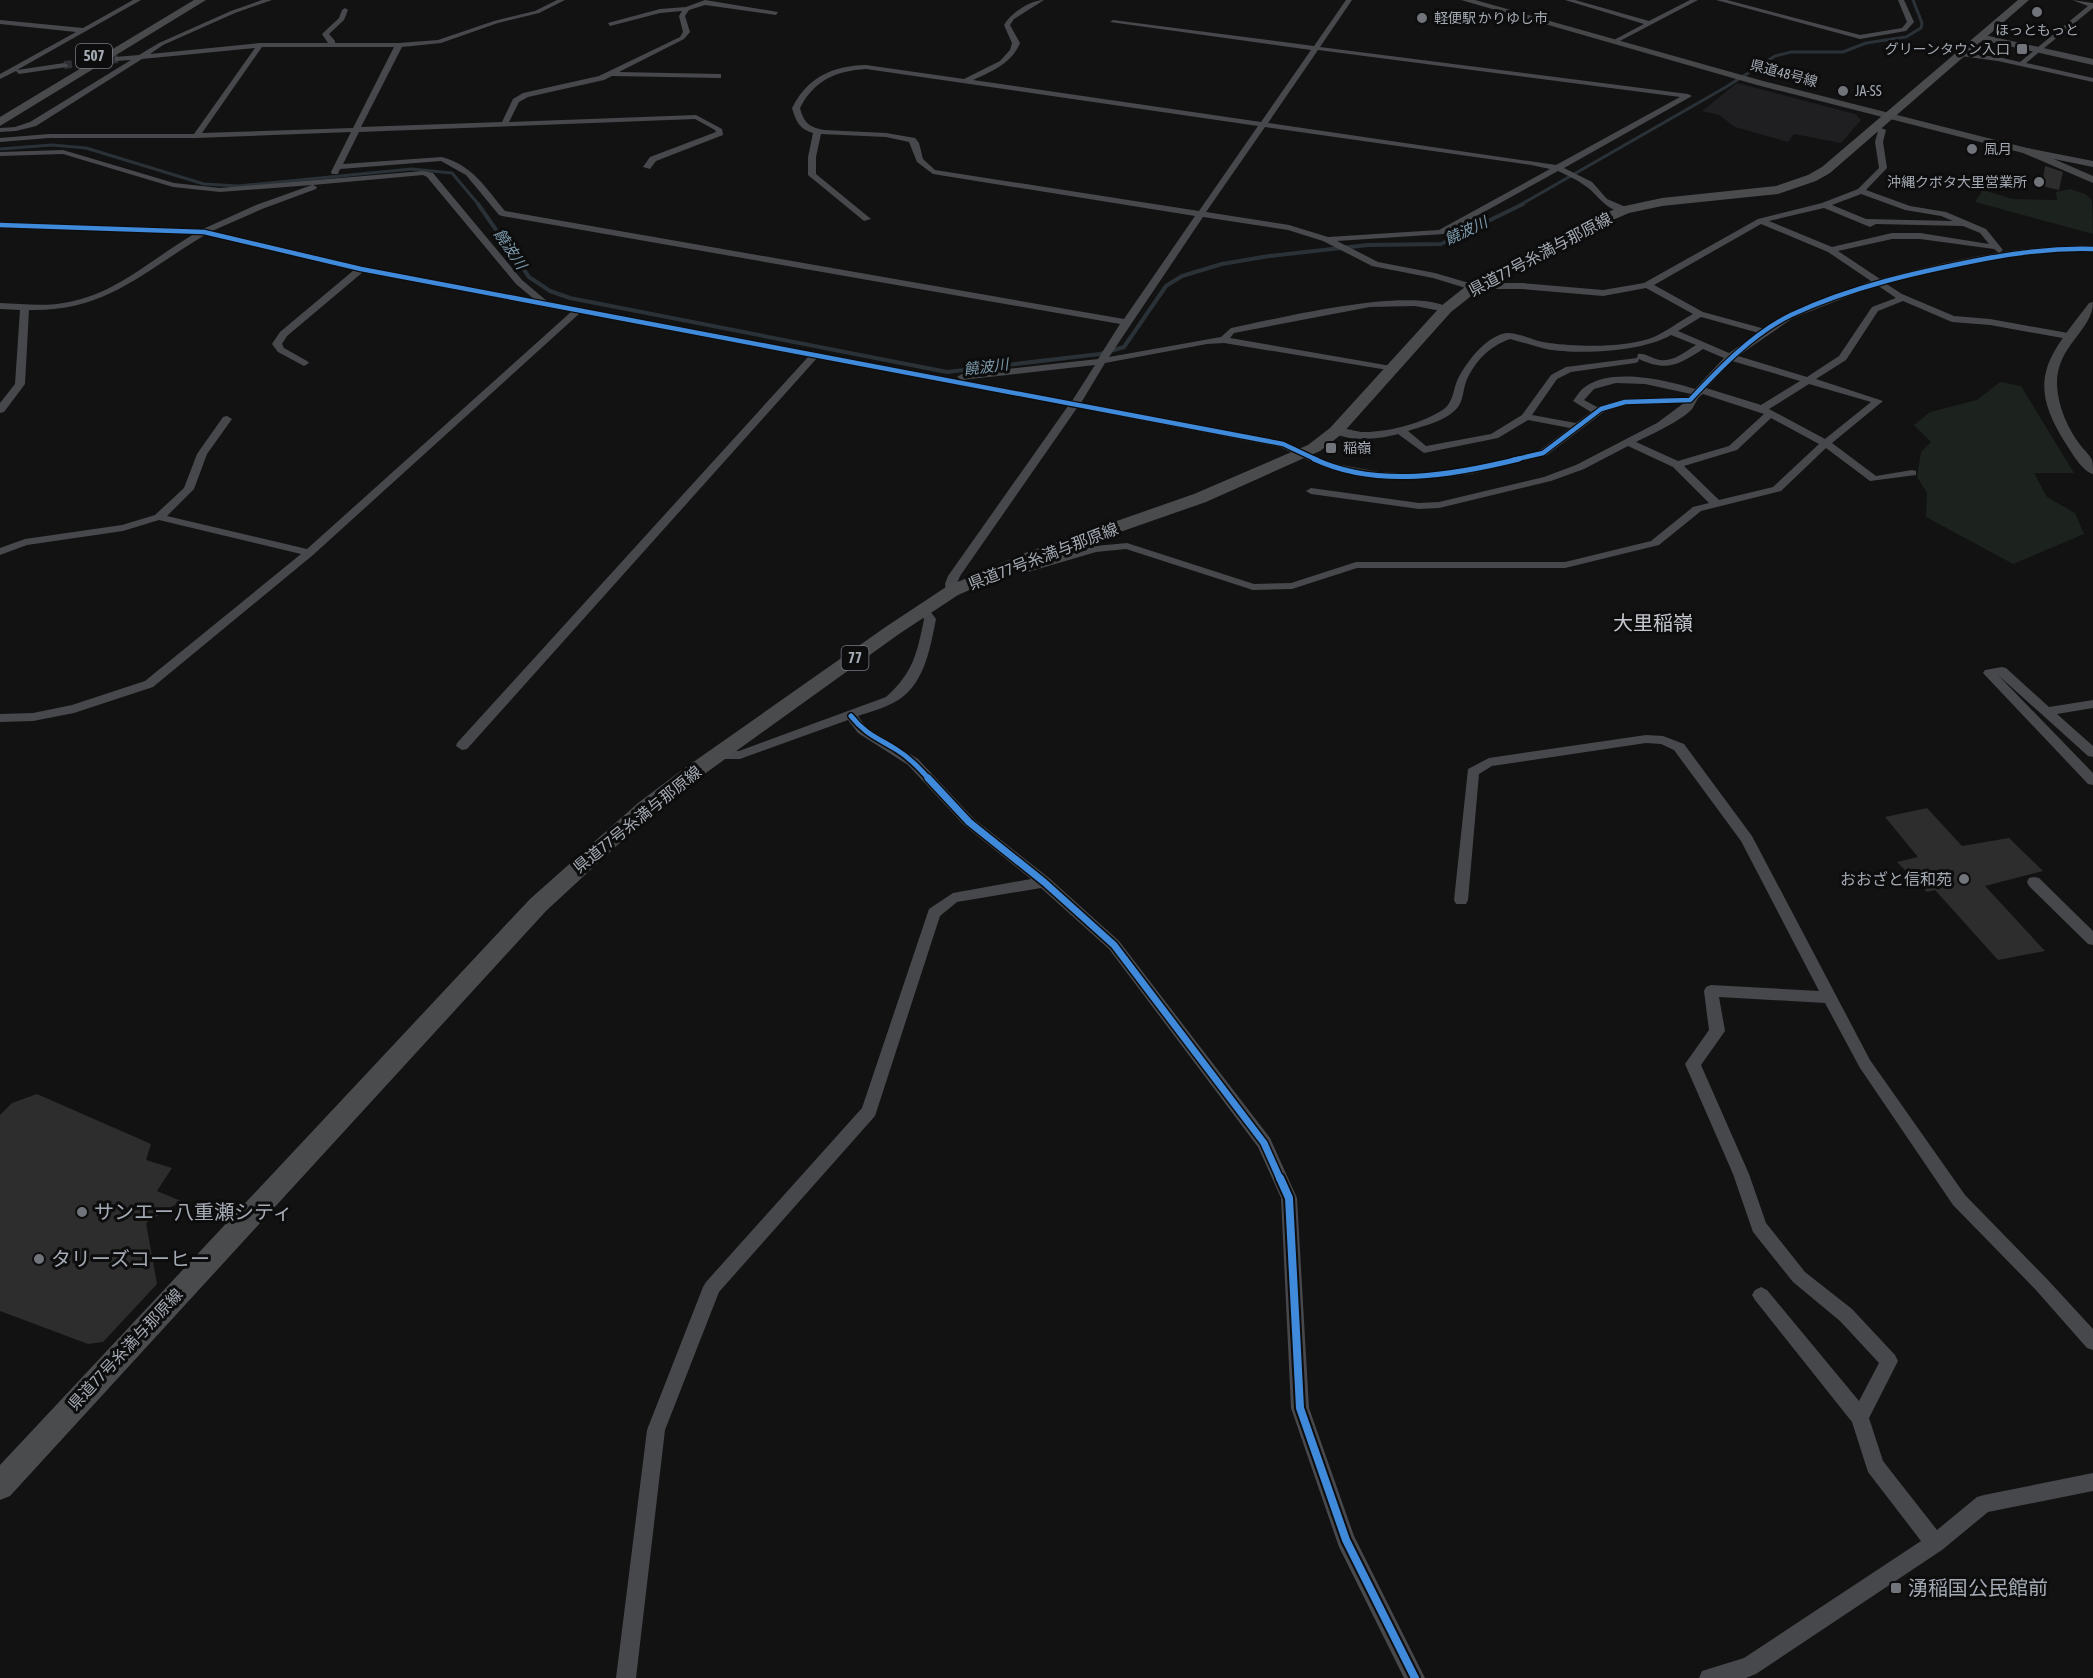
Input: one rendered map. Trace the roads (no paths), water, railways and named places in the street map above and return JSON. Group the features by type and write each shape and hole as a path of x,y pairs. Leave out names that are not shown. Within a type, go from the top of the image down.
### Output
{"highway":[{"path":"107,57 178,0"},
{"name":"507","path":"0,112 107,57 188,0"},
{"name":"507","path":"0,122 201,0"},
{"path":"107,57 211,0"}],"main road":[{"name":"県道48号線","path":"1465,0 1760,83 1880,121 2027,151 2093,180"},
{"name":"県道77号糸満与那原線","path":"0,1486 538,905 645,808 717,755 952,591 1013,564 1200,498 1304,453 1336,431 1446,309 1475,286 1594,223 1625,210 1662,201 1758,193 1794,185 1826,170 1880,121 2024,0"},
{"path":"2093,306 2068,336 2051,375 2054,403 2065,434 2093,470"}],"street":[{"path":"0,77 138,0"},
{"path":"0,130 16,129 33,124 179,35 269,0"},
{"path":"107,57 141,57 260,45 399,45 450,39 496,22 537,12 562,0"},
{"path":"965,81 1003,63 1011,56 1016,43 1007,25 1011,18 1041,0"},
{"path":"952,591 951,584 954,576 1075,404 1126,322 1349,0"},
{"path":"1568,0 1649,23"},
{"path":"1614,42 1695,0"},
{"path":"1719,0 1860,37 1904,30 1911,22 1901,1 1893,0"},
{"path":"2075,0 2093,5"},
{"path":"610,24 658,8 687,9 708,1 776,13"},
{"path":"2021,63 2093,5"},
{"path":"505,123 516,101 526,95 612,74 682,38 687,32 682,16 687,9"},
{"path":"330,45 332,40 325,34 342,19 345,10"},
{"path":"0,22 82,30"},
{"path":"1113,22 1688,96 1441,232 1326,239"},
{"path":"1980,37 2092,60"},
{"path":"196,136 260,45"},
{"path":"0,306 56,307 89,300 123,284 204,232 237,216 330,180 399,45"},
{"path":"1958,55 1998,58 2093,80"},
{"path":"0,83 10,73 64,65"},
{"path":"1625,210 1604,201 1590,184 1558,168 866,67 848,67 835,71 814,83 803,92 796,108 804,126 817,133 884,134 904,137 915,143 915,155 920,164 933,172 1289,228 1326,239 1375,264 1475,286 1522,286 1603,293 1647,285 1761,221 1825,205 1861,191 1883,168 1880,121"},
{"path":"612,74 718,76"},
{"path":"0,140 49,136 196,136 696,117 718,129 720,134 653,159 647,167"},
{"path":"817,133 812,158 812,175 867,219"},
{"path":"2027,151 2093,164"},
{"path":"0,154 63,152 173,185 198,189 247,188 423,173 430,175 519,282 546,304"},
{"path":"338,167 442,159 456,162 466,168 502,213 1126,322"},
{"path":"1861,191 1908,208 1943,214 1983,231 1995,247 2005,254"},
{"path":"1825,205 1892,236"},
{"path":"1864,222 1887,219 1944,225 1964,223"},
{"path":"1761,221 1831,250 1903,298 1952,319 1990,322 2068,336"},
{"path":"0,225 204,232 361,269 1282,444 1327,465 1379,475 1420,477 1471,471 1543,453 1598,411 1625,402 1697,394"},
{"path":"1831,250 1892,236 1920,236 1995,247"},
{"path":"1311,491 1419,506 1439,505 1547,479 1580,467 1688,408 1697,394 1730,357 1790,316 1878,282 1941,266 1985,260 2005,254 2066,248 2093,249"},
{"path":"304,363 281,350 277,344 283,334 361,269"},
{"path":"1647,285 1700,314 1765,332"},
{"path":"1677,465 1733,448 1767,411 1843,358 1875,309 1903,298"},
{"path":"1224,340 1232,331 1370,304 1415,303 1446,309"},
{"path":"0,410 20,384 25,307"},
{"path":"0,718 33,717 74,709 149,684 309,553 578,310"},
{"path":"1336,431 1377,436 1401,431 1445,414 1455,403 1461,383 1472,362 1488,346 1502,338 1509,336 1547,346 1568,348 1630,346 1657,339 1700,314"},
{"path":"1013,564 1028,569 1095,549 1127,546 1253,586 1292,586 1356,565 1565,565 1655,543 1697,509 1777,489 1827,443 1878,401 1730,357 1671,331"},
{"path":"936,378 977,377 1102,361 1206,341 1224,340 1391,369"},
{"path":"1630,346 1655,380"},
{"path":"1401,431 1424,450 1494,436 1526,417 1554,377 1569,369 1638,358 1656,364 1672,364 1701,346"},
{"path":"462,746 815,355"},
{"path":"1598,411 1578,401 1589,388 1607,381 1655,380 1697,394 1767,411 1827,443 1874,479 1912,473"},
{"path":"1526,417 1577,426"},
{"path":"0,552 25,542 123,528 159,517 189,489 202,454 227,418"},
{"path":"1628,442 1677,465 1717,504"},
{"path":"159,517 309,553"},
{"path":"717,755 740,755 890,700 914,678 930,619 923,610"},
{"path":"2093,753 2002,671 1989,673 2093,781"},
{"path":"2047,711 2093,704"},
{"path":"851,716 862,730 913,762 969,822 1044,882 1114,945 1264,1143 1289,1198 1300,1408 1346,1539 1415,1678"},
{"path":"1461,900 1473,772 1489,762 1646,740 1663,740 1679,747 1747,839 1865,1064 1959,1200 2041,1284 2093,1342"},
{"path":"626,1678 656,1430 712,1287 869,1111 934,913 953,898 1044,882"},
{"path":"2034,882 2093,940"},
{"path":"1829,996 1711,991 1717,1032 1693,1064 1741,1174 1759,1227 1799,1277 1846,1315 1889,1361 1860,1417"},
{"path":"1761,1295 1860,1417 1875,1466 1935,1543"},
{"path":"1709,1678 1749,1667 1935,1543 1984,1504 2093,1482"}],"waterway":[{"name":"饒波川","path":"1520,205 1726,87 1775,56 1791,52 1843,52 1866,43 1906,37 1921,28 1922,23 1913,0"},
{"name":"饒波川","path":"0,149 52,145 86,148 204,184 238,186 411,169 452,173 479,205"},
{"name":"饒波川","path":"478,204 529,277 550,291 570,298 947,372 1100,354 1124,347 1166,286 1182,276 1222,264 1269,256 1368,245 1441,244 1523,204"}],"tunnel":[{"path":"64,65 118,59"}],"place":[{"name":"ほっともっと","path":"2037,12"},
{"name":"軽便駅 かりゆし市","path":"1422,18"},
{"name":"グリーンタウン入口","path":"2022,49"},
{"name":"JA-SS","path":"1843,91"},
{"name":"凮月","path":"1972,149"},
{"name":"沖縄クボタ大里営業所","path":"2039,182"},
{"name":"稲嶺","path":"1331,448"},
{"name":"おおざと信和苑","path":"1964,879"},
{"name":"サンエー八重瀬シティ","path":"82,1212"},
{"name":"タリーズコーヒー","path":"39,1259"},
{"name":"湧稲国公民館前","path":"1896,1588"}],"district":[{"name":"大里稲嶺","path":"1653,623"}]}
